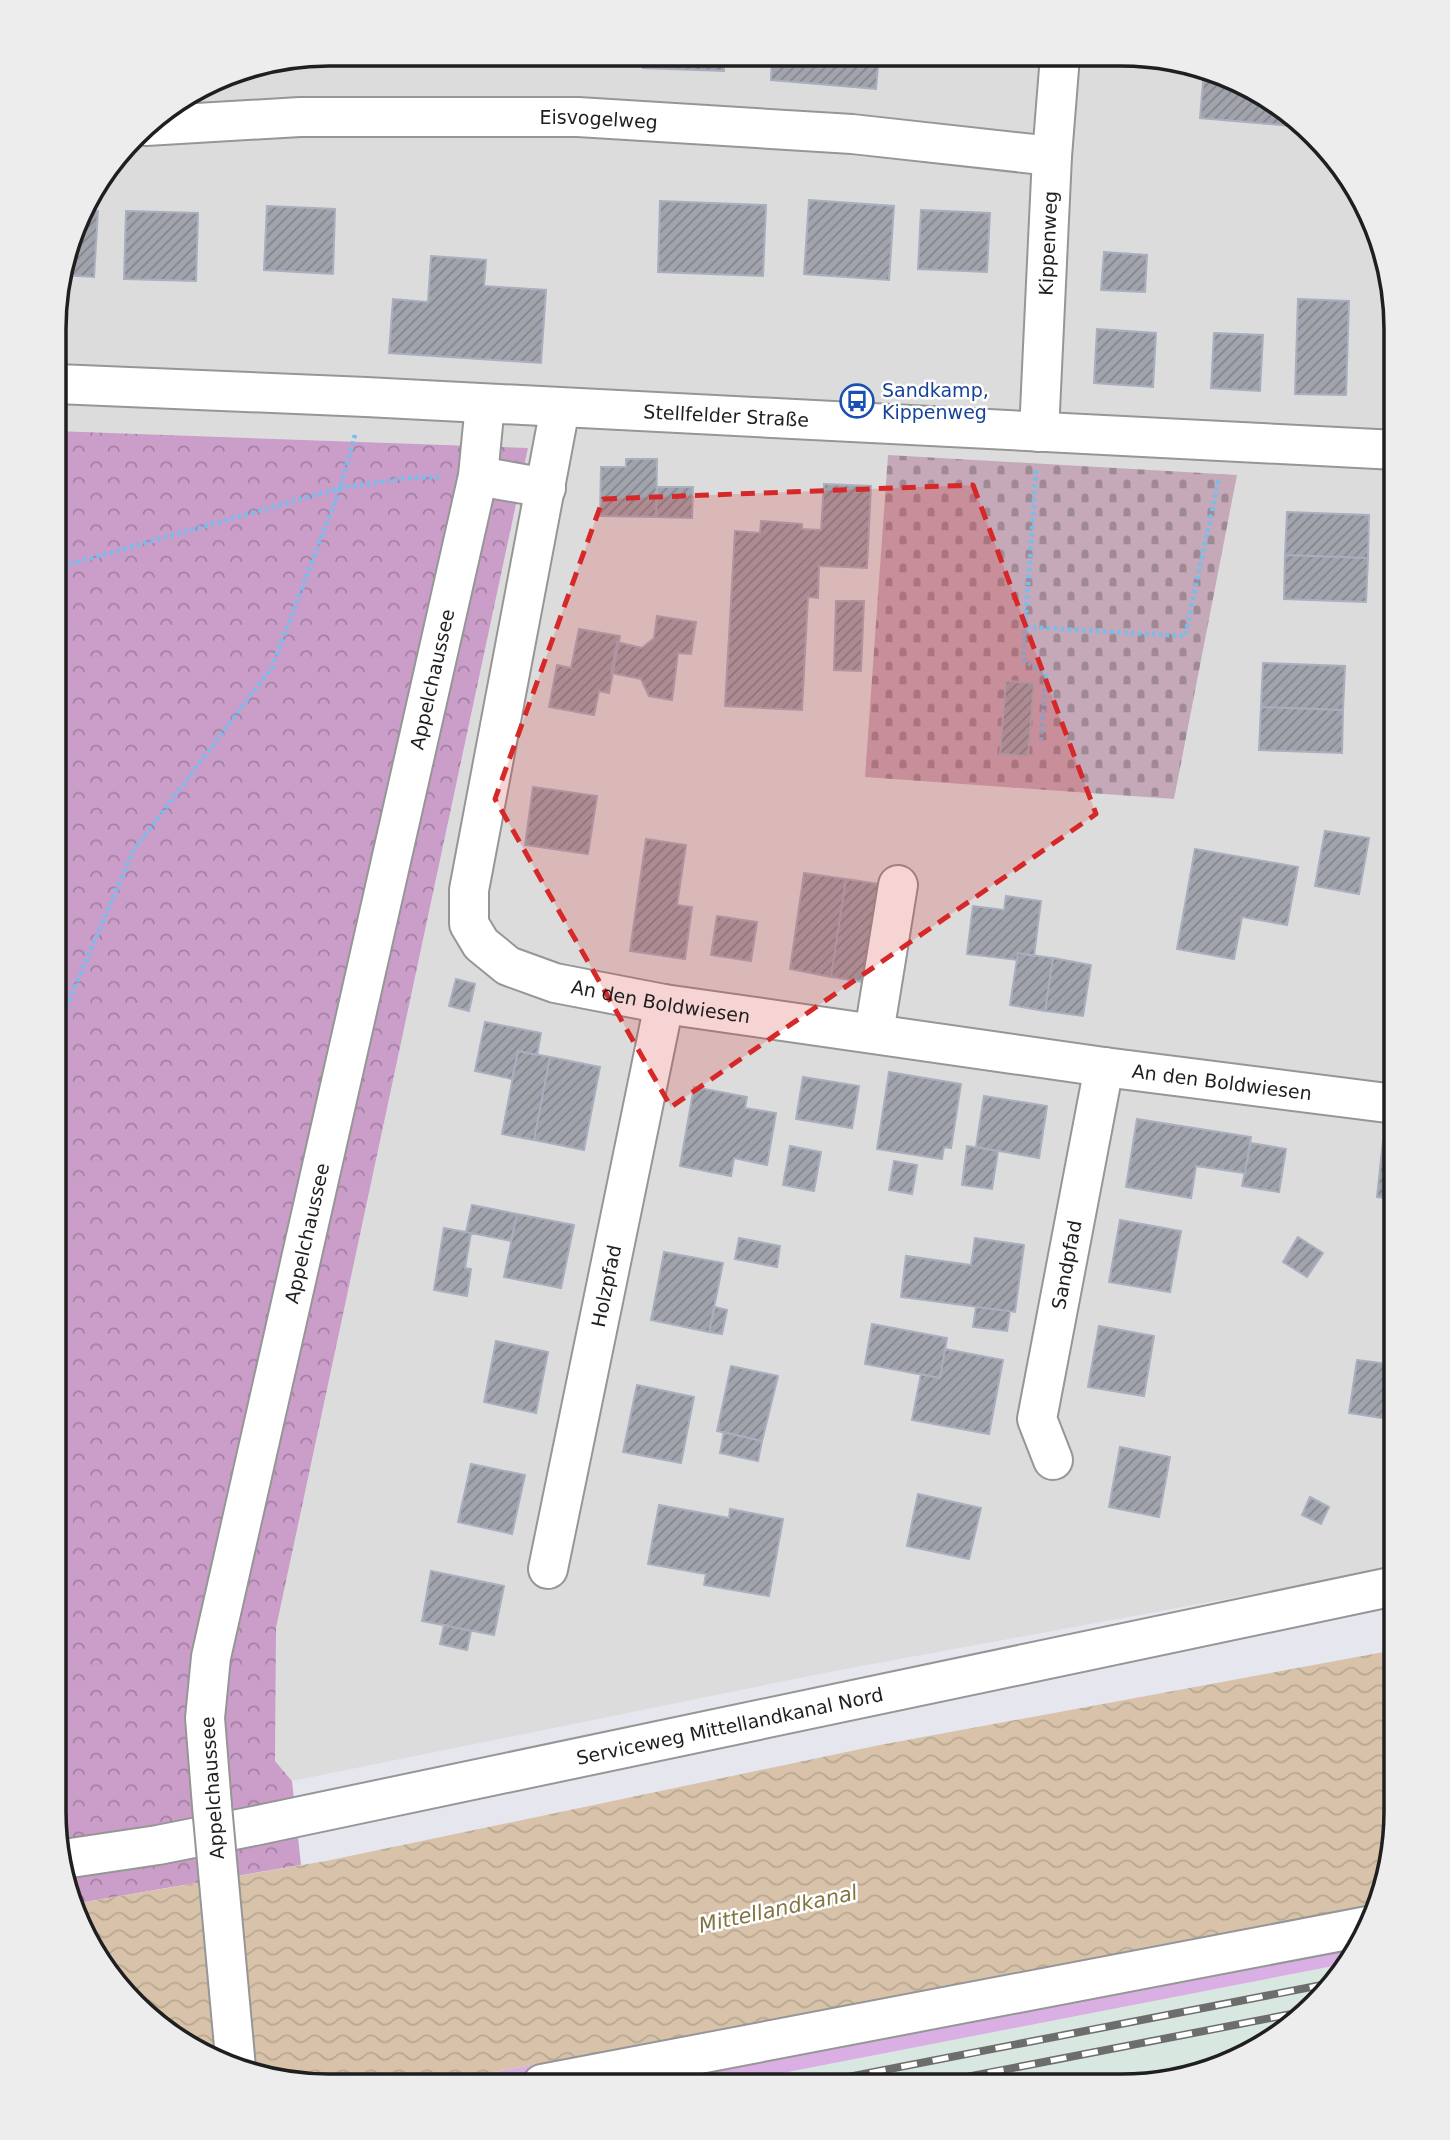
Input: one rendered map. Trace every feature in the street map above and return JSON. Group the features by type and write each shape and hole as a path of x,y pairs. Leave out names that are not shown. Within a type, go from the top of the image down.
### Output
{"street":[{"name":"Kippenweg","path":"1039,432 1052,156 1059,66"},
{"name":"Eisvogelweg","path":"165,125 300,117 578,117 852,134 1052,156"},
{"name":"Stellfelder Straße","path":"66,384 366,397 1384,449"},
{"name":"Appelchaussee","path":"235,2056 205,1718 211,1657 478,476 485,404"},
{"name":"An den Boldwiesen","path":"560,408 469,890 469,924 481,944 508,966 555,983 664,1004 1104,1067 1384,1103"},
{"path":"478,476 546,488"},
{"path":"874,1033 898,885"},
{"name":"Holzpfad","path":"548,1569 664,1004"},
{"name":"Sandpfad","path":"1052,1460 1037,1419 1104,1067"},
{"name":"Serviceweg Mittellandkanal Nord","path":"71,1858 158,1845 242,1828 1384,1588"},
{"path":"594,2074 1355,1928"}],"path":[{"path":"66,1008 133,851 272,667 340,488 366,397"},
{"path":"1039,432 1023,659 1046,676 1041,740"},
{"path":"1026,627 1185,636 1227,440"},
{"path":"66,565 340,488 407,478 478,476"}],"highlighted area":[{"path":"973,485 1096,814 671,1107 495,799 603,499"}],"shaded area":[{"path":"330,66 1137,67 1205,80 1252,102 1294,132 1329,170 1348,198 1370,245 1381,296 1384,330 1384,1570 829,1672 292,1781 275,1761 276,1628 528,448 66,431 66,330 69,296 80,245 102,198 132,156 156,132 198,102 262,75"},
{"path":"1364,1909 1348,1942 1332,1966 778,2074 484,2074"},
{"path":"1332,1966 1294,2008 1266,2029 1237,2046 1188,2065 1120,2074 778,2074"}],"green space":[{"path":"66,431 528,448 276,1628 275,1761 292,1781 301,1865 83,1902 75,1878 69,1844 66,1810"},
{"path":"888,455 1237,475 1174,799 865,777"}],"water":[{"name":"Mittellandkanal","path":"1384,1652 1384,1810 1375,1878 1364,1909 484,2074 330,2074 296,2071 245,2060 198,2038 156,2008 132,1984 111,1956 83,1902 326,1861 880,1745"}],"building":[{"path":"724,66 724,71 643,68"},
{"path":"772,66 878,66 876,89 771,80"},
{"path":"1203,79 1252,102 1286,125 1200,118"},
{"path":"809,200 894,206 889,280 804,274"},
{"path":"660,201 766,205 763,276 658,272"},
{"path":"267,206 335,209 333,274 264,270"},
{"path":"921,210 990,213 987,272 918,269"},
{"path":"98,211 94,277 73,276 80,245 94,213"},
{"path":"126,211 198,213 196,281 124,279"},
{"path":"1104,252 1147,255 1145,292 1101,290"},
{"path":"431,256 486,260 484,286 546,290 541,363 389,353 393,299 428,302"},
{"path":"1298,299 1349,301 1346,395 1295,394"},
{"path":"1097,329 1156,333 1153,387 1094,383"},
{"path":"1214,333 1263,335 1260,391 1211,388"},
{"path":"626,459 657,459 656,517 600,516 601,467 626,467"},
{"path":"824,484 871,486 867,568 819,566 818,598 808,597 802,710 725,706 735,531 760,533 761,521 802,524 802,529 821,530"},
{"path":"657,487 693,487 692,518 656,517"},
{"path":"1287,512 1369,515 1368,558 1285,555"},
{"path":"1285,555 1368,558 1366,602 1284,599"},
{"path":"836,601 864,601 861,671 834,670"},
{"path":"657,616 696,622 691,654 678,653 672,700 649,696 641,679 611,673 617,642 642,648 654,638"},
{"path":"579,629 620,636 609,693 599,691 594,715 549,707 557,665 571,668"},
{"path":"1263,663 1345,666 1343,710 1261,707"},
{"path":"1006,681 1034,683 1028,756 1000,754"},
{"path":"1261,707 1343,710 1342,753 1259,750"},
{"path":"533,787 597,796 588,854 525,845"},
{"path":"1325,831 1369,838 1359,894 1315,886"},
{"path":"646,839 686,845 677,905 692,907 685,959 630,951"},
{"path":"1195,849 1298,867 1287,925 1242,917 1234,959 1177,949"},
{"path":"804,873 846,879 831,977 790,969"},
{"path":"846,879 886,885 870,983 831,977"},
{"path":"1006,896 1041,901 1034,956 1018,953 1017,960 967,954 973,906 1004,910"},
{"path":"717,916 757,922 751,961 711,955"},
{"path":"1018,953 1053,958 1045,1011 1010,1005"},
{"path":"1053,958 1091,965 1083,1016 1045,1011"},
{"path":"456,979 475,984 469,1011 449,1006"},
{"path":"485,1022 541,1033 537,1055 518,1051 512,1079 475,1071"},
{"path":"518,1051 550,1057 534,1140 502,1134"},
{"path":"550,1057 600,1067 584,1150 534,1140"},
{"path":"889,1072 961,1084 951,1148 944,1147 942,1159 877,1149"},
{"path":"803,1077 859,1086 852,1128 796,1119"},
{"path":"694,1087 747,1097 745,1108 776,1113 767,1165 734,1158 731,1176 680,1166"},
{"path":"984,1096 1047,1106 1039,1158 976,1147"},
{"path":"1137,1119 1251,1137 1245,1173 1196,1166 1191,1198 1126,1187"},
{"path":"1383,1141 1384,1141 1384,1198 1377,1197"},
{"path":"1251,1143 1286,1149 1279,1192 1242,1186"},
{"path":"790,1146 821,1152 814,1191 783,1185"},
{"path":"967,1146 998,1151 992,1189 962,1185"},
{"path":"894,1161 917,1165 912,1194 889,1190"},
{"path":"472,1205 517,1214 511,1241 466,1232"},
{"path":"517,1214 574,1225 561,1288 504,1277"},
{"path":"1120,1220 1181,1231 1170,1292 1109,1282"},
{"path":"444,1228 471,1233 465,1268 471,1269 467,1296 434,1290"},
{"path":"1298,1237 1323,1253 1307,1277 1283,1262"},
{"path":"739,1238 780,1246 777,1267 735,1259"},
{"path":"975,1238 1024,1245 1015,1312 901,1297 906,1256 971,1265"},
{"path":"664,1252 723,1263 709,1332 651,1320"},
{"path":"715,1307 727,1310 722,1334 709,1332"},
{"path":"976,1307 1010,1311 1007,1331 973,1327"},
{"path":"872,1324 947,1338 940,1378 865,1364"},
{"path":"1099,1326 1154,1336 1144,1396 1088,1387"},
{"path":"496,1341 548,1352 536,1413 484,1402"},
{"path":"945,1349 1003,1360 989,1434 912,1420 921,1374 940,1378"},
{"path":"1357,1360 1384,1364 1384,1418 1349,1413"},
{"path":"731,1366 778,1376 762,1441 717,1431"},
{"path":"637,1385 694,1397 681,1463 623,1452"},
{"path":"724,1432 762,1441 758,1461 720,1453"},
{"path":"1120,1447 1170,1457 1159,1517 1109,1507"},
{"path":"471,1464 525,1475 512,1534 458,1522"},
{"path":"918,1494 981,1508 969,1559 907,1546"},
{"path":"1310,1497 1329,1507 1321,1524 1302,1515"},
{"path":"659,1505 729,1518 730,1509 783,1519 769,1596 704,1585 706,1574 648,1564"},
{"path":"431,1571 504,1586 494,1635 422,1621"},
{"path":"444,1625 471,1631 467,1650 440,1644"}],"railway":[{"path":"864,2074 1316,1986"},
{"path":"982,2074 1285,2015"}],"place":[{"name":"Sandkamp, Kippenweg","path":"857,401"}]}
